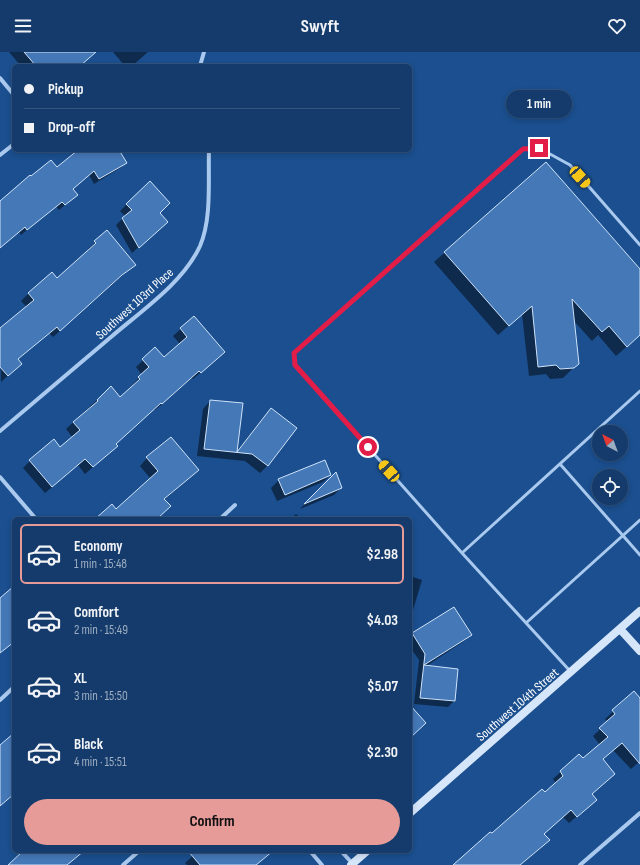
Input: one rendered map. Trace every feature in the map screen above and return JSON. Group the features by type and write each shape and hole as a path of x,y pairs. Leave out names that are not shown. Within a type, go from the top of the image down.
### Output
{"main road":[{"name":"Southwest 104th Street","path":"412,811 640,612"},
{"path":"620,629 640,651"},
{"path":"352,864 365,853"}],"street":[{"path":"201,64 204,52"},
{"path":"0,78 12,93"},
{"path":"0,155 12,146"},
{"name":"Southwest 103rd Place","path":"0,431 147,307 172,285 183,272 199,247 206,225 208,212 209,152"},
{"path":"0,477 34,517"},
{"path":"222,517 235,505"},
{"path":"0,700 12,690"},
{"path":"580,865 640,813"},
{"path":"123,865 137,853"},
{"path":"312,853 322,865"},
{"path":"344,853 352,864"}],"lane":[{"path":"571,673 295,365 294,353 523,149 539,148 570,165 640,245"},
{"path":"462,553 640,391"},
{"path":"560,464 640,555"},
{"path":"526,624 640,520"}],"building":[{"path":"24,52 96,52 82,64 34,64"},
{"path":"76,152 120,152 127,163 99,179 94,171 73,189 78,195 65,205 62,202 27,230 25,227 0,248 0,201 30,175 31,176 51,160 57,167"},
{"path":"546,162 640,269 640,335 627,347 609,326 602,332 572,299 579,364 574,368 560,369 556,365 538,367 532,306 509,326 444,252"},
{"path":"150,181 170,203 160,213 168,222 139,248 122,218 132,210 126,204"},
{"path":"107,230 136,265 122,275 60,331 57,327 18,359 22,364 8,376 0,367 0,328 34,300 28,293 52,272 57,278 96,243 94,241"},
{"path":"194,316 225,352 201,373 199,371 162,404 161,403 116,444 118,446 93,467 85,459 52,487 29,460 54,439 60,447 80,430 73,422 98,401 97,400 111,386 120,397 140,379 138,377 149,367 142,359 155,347 164,357 187,337 180,328"},
{"path":"210,400 243,403 237,452 271,408 297,428 268,466 252,454 204,449"},
{"path":"171,437 199,470 164,499 171,506 159,517 97,517 112,504 116,509 158,471 146,457"},
{"path":"325,460 331,475 285,495 278,479"},
{"path":"336,472 342,488 304,504"},
{"path":"12,588 12,644 0,653 0,598"},
{"path":"454,607 472,635 424,665 458,669 455,701 420,698 425,654 412,633"},
{"path":"634,691 640,698 640,764 622,743 603,759 615,774 592,794 597,800 577,817 571,810 544,834 550,840 520,865 453,865 542,789 545,792 563,776 560,771 579,754 583,758 608,737 599,728 615,714 612,710"},
{"path":"412,707 426,723 412,736"},
{"path":"12,735 12,796 0,806 0,745"},
{"path":"21,853 82,853 67,865 8,865"},
{"path":"190,853 271,853 256,865 200,865"}],"route":[{"path":"368,447 295,365 294,353 523,149 539,148"}]}
